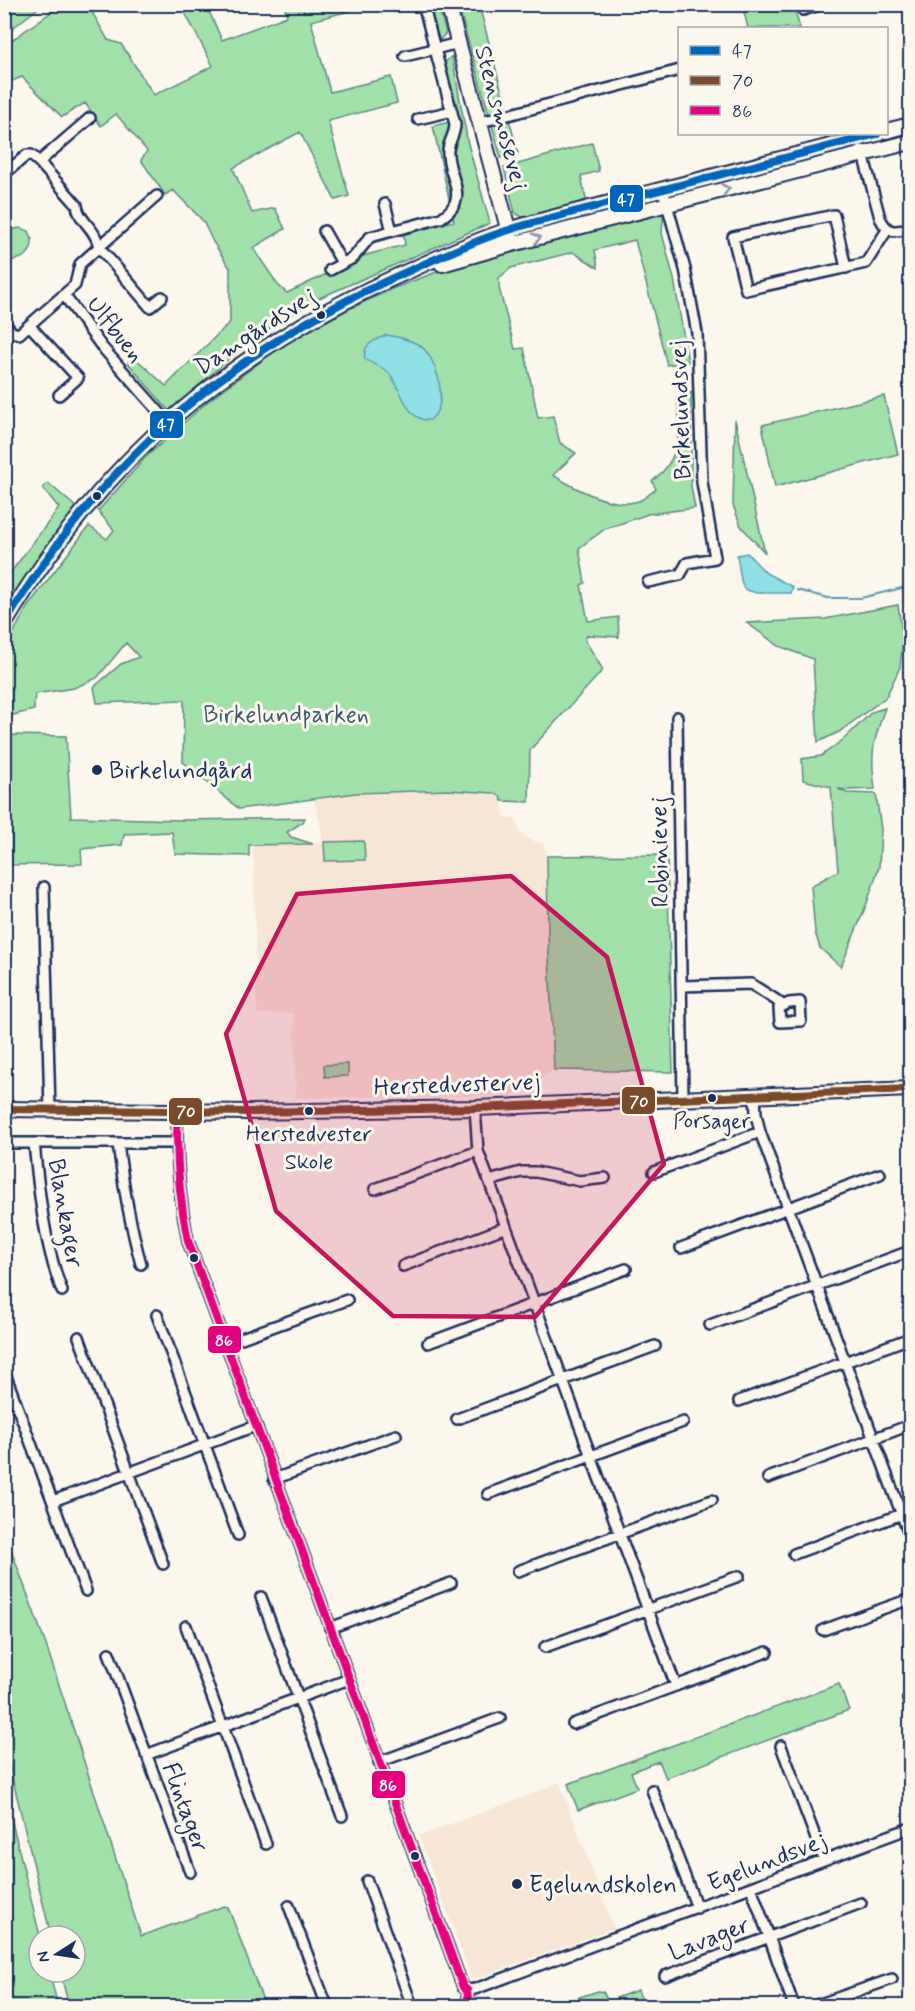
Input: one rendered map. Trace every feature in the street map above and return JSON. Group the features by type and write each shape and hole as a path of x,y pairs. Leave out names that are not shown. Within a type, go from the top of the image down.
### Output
{"street":[{"path":"330,270 353,258 370,237 441,218 449,213 455,204 458,193 448,157 448,148 455,133 455,123 423,4"},
{"name":"Stensmosevej","path":"448,4 459,43 488,120 512,244"},
{"path":"803,10 823,4"},
{"path":"405,56 459,43"},
{"path":"488,120 678,71"},
{"path":"418,119 452,111"},
{"path":"39,162 90,118"},
{"path":"888,130 910,125"},
{"name":"Damgårdsvej","path":"4,625 41,567 75,522 132,456 212,385 283,335 339,303 382,282 508,230 873,135"},
{"path":"860,138 880,218 887,230"},
{"name":"Damgårdsvej","path":"382,282 512,244 910,142"},
{"path":"4,174 27,155 31,155 77,205 78,212 94,231 99,248 150,307 162,297"},
{"name":"Birkelundsvej","path":"648,582 680,575 687,563 715,558 702,482 697,333 685,269 663,190"},
{"path":"64,295 75,285 80,264 157,196"},
{"path":"385,204 392,231"},
{"path":"846,268 834,215 733,237 746,290 846,268 866,263 887,230"},
{"path":"887,230 910,229"},
{"path":"324,231 342,263"},
{"name":"Ulfbuen","path":"12,332 19,334 64,295 102,347 168,422"},
{"path":"4,323 12,332 4,339"},
{"path":"30,326 78,378 59,395"},
{"name":"Robinievej","path":"677,717 683,1099"},
{"path":"44,887 51,1110"},
{"path":"681,986 751,984 783,1006"},
{"name":"Herstedvestervej","path":"4,1109 251,1112 475,1108 754,1094 910,1089"},
{"path":"754,1094 760,1132 874,1439 906,1513 910,1537"},
{"path":"475,1108 478,1150 676,1686"},
{"path":"178,1110 176,1143 178,1187 188,1241 379,1762 463,1987 467,1990 471,2007"},
{"path":"654,1172 760,1132"},
{"name":"Blankager","path":"4,1143 176,1143"},
{"name":"Blankager","path":"34,1143 42,1213 62,1291"},
{"path":"118,1143 123,1189 141,1264"},
{"path":"375,1189 478,1150"},
{"path":"489,1181 521,1172 536,1172 580,1181 604,1178"},
{"path":"681,1248 880,1174"},
{"path":"403,1266 506,1227"},
{"path":"710,1324 910,1251"},
{"path":"428,1342 626,1269"},
{"path":"225,1344 347,1300"},
{"path":"157,1315 238,1535"},
{"path":"79,1337 163,1564"},
{"path":"739,1401 910,1338"},
{"path":"457,1419 655,1346"},
{"path":"4,1371 86,1591"},
{"path":"488,1494 683,1422"},
{"path":"768,1478 910,1425"},
{"path":"53,1501 255,1426"},
{"path":"274,1479 396,1435"},
{"path":"518,1571 712,1500"},
{"path":"794,1554 906,1513"},
{"path":"545,1647 739,1576"},
{"path":"330,1628 451,1583"},
{"path":"261,1597 342,1816"},
{"path":"823,1630 910,1599"},
{"path":"186,1626 266,1844"},
{"path":"573,1724 767,1652"},
{"name":"Flintager","path":"109,1653 190,1872"},
{"name":"Flintager","path":"146,1755 349,1679"},
{"path":"379,1762 500,1718"},
{"path":"781,1746 824,1860"},
{"path":"652,1790 698,1908"},
{"name":"Egelundsvej","path":"467,1990 632,1933 910,1828"},
{"path":"367,1881 412,2007"},
{"name":"Lavager","path":"750,1887 794,2007"},
{"name":"Lavager","path":"664,1976 861,1904"},
{"path":"289,1905 327,2007"},
{"path":"814,2007 892,1979"}],"highlighted area":[{"path":"511,876 607,957 664,1164 535,1317 393,1316 276,1211 226,1034 297,894"}],"shaded area":[{"name":"Herstedvester Skole","path":"450,790 494,793 500,796 505,818 515,818 520,832 530,840 543,843 547,856 554,1070 530,1085 521,1087 512,1095 296,1098 294,1013 257,1014 253,845 322,843 322,832 314,800 356,793"},
{"name":"Egelundskolen","path":"559,1782 614,1928 472,1980 419,1836"}],"green space":[{"path":"5,4 42,4 42,5 5,34"},
{"path":"61,5 88,5 108,40 121,44 154,95 213,66 181,5 206,5 222,40 287,16 284,5 372,5 311,21 330,92 391,77 397,103 328,121 349,196 335,200 300,132 233,168 252,213 275,208 285,229 253,248 278,285 287,293 366,255 405,245 403,233 454,221 433,126 458,120 444,63 452,56 468,144 490,223 317,299 247,342 170,412 128,363 133,356 166,386 230,322 230,268 203,221 173,190 165,195 141,160 147,151 116,114 101,126 85,103 62,117 22,77 5,84 4,46"},
{"path":"426,5 438,5 446,33 437,43"},
{"path":"458,5 479,5 518,153 501,158"},
{"path":"742,5 793,5 800,27 748,27"},
{"path":"592,143 599,171 581,176 587,204 526,219 515,213 504,168"},
{"name":"Birkelundparken","path":"664,210 662,233 674,279 688,362 667,365 635,240 595,250 598,268 573,252 511,268 499,278 499,288 515,349 524,348 538,418 553,416 560,443 576,453 553,475 583,492 619,503 631,503 645,498 656,489 652,481 661,473 674,454 679,433 677,399 691,392 691,486 695,508 648,514 605,529 579,548 585,583 581,585 588,621 618,617 619,637 587,635 585,640 603,670 530,750 529,802 502,801 500,796 494,793 450,790 356,793 239,809 183,762 184,700 97,703 94,687 121,664 139,657 126,643 97,678 74,688 35,694 34,710 5,717 4,650 28,606 89,526 107,539 114,530 98,511 145,458 207,402 280,347 345,311 394,288 466,261"},
{"path":"20,228 29,231 32,241 30,251 19,259 5,260 5,235 10,230"},
{"path":"884,396 898,454 775,487 762,425"},
{"path":"735,420 765,553 741,526 733,505"},
{"path":"48,483 77,508 33,570 5,615 5,580 59,508 43,488"},
{"path":"898,605 903,639 900,667 886,697 839,732 818,742 813,659 779,646 747,623 825,619"},
{"path":"885,708 874,748 875,789 838,789 847,793 876,794 881,829 879,867 841,967 820,948 815,932 811,886 838,871 831,787 803,780 802,759 821,756 844,739 872,712"},
{"path":"4,735 66,736 71,817 181,820 305,818 303,822 287,832 291,837 313,844 249,845 249,856 175,854 172,832 124,834 122,845 81,849 82,864 5,865"},
{"path":"364,841 365,860 325,861 324,842"},
{"path":"667,855 673,1072 554,1070 547,856"},
{"path":"348,1064 348,1076 325,1077 324,1065"},
{"path":"5,1533 46,1645 141,1936 224,1906 228,1907 265,2006 69,2006 63,1984 87,1984 87,1924 48,1924 5,1748"},
{"path":"839,1684 849,1710 666,1778 659,1761 631,1772 637,1788 578,1810 568,1784"},
{"path":"5,1793 37,1924 27,1924 27,1984 52,1984 58,2006 5,2006"},
{"path":"638,1990 644,2006 619,2006 616,1998"},
{"path":"598,1991 603,1992 611,2006 552,2006"}],"water":[{"path":"387,335 403,338 419,345 425,350 435,367 440,397 436,414 430,420 415,416 405,403 389,373 365,359 367,346"},
{"path":"747,553 766,573 793,587 791,593 756,593 744,589 737,555"}],"waterway":[{"path":"797,590 828,598 861,598 910,586"}],"transit line":[{"name":"47","path":"4,625 43,564 85,509 130,459 179,413 231,371 288,334 348,300 448,253 497,234 873,135"},
{"name":"70","path":"4,1109 251,1112 475,1108 910,1089"},
{"name":"86","path":"178,1110 179,1176 188,1241 471,2006"}],"place":[{"name":"Birkelundgård","path":"97,770"},
{"name":"Porsager","path":"712,1098"},
{"name":"Herstedvester Skole","path":"309,1111"},
{"name":"Egelundskolen","path":"517,1884"}]}
